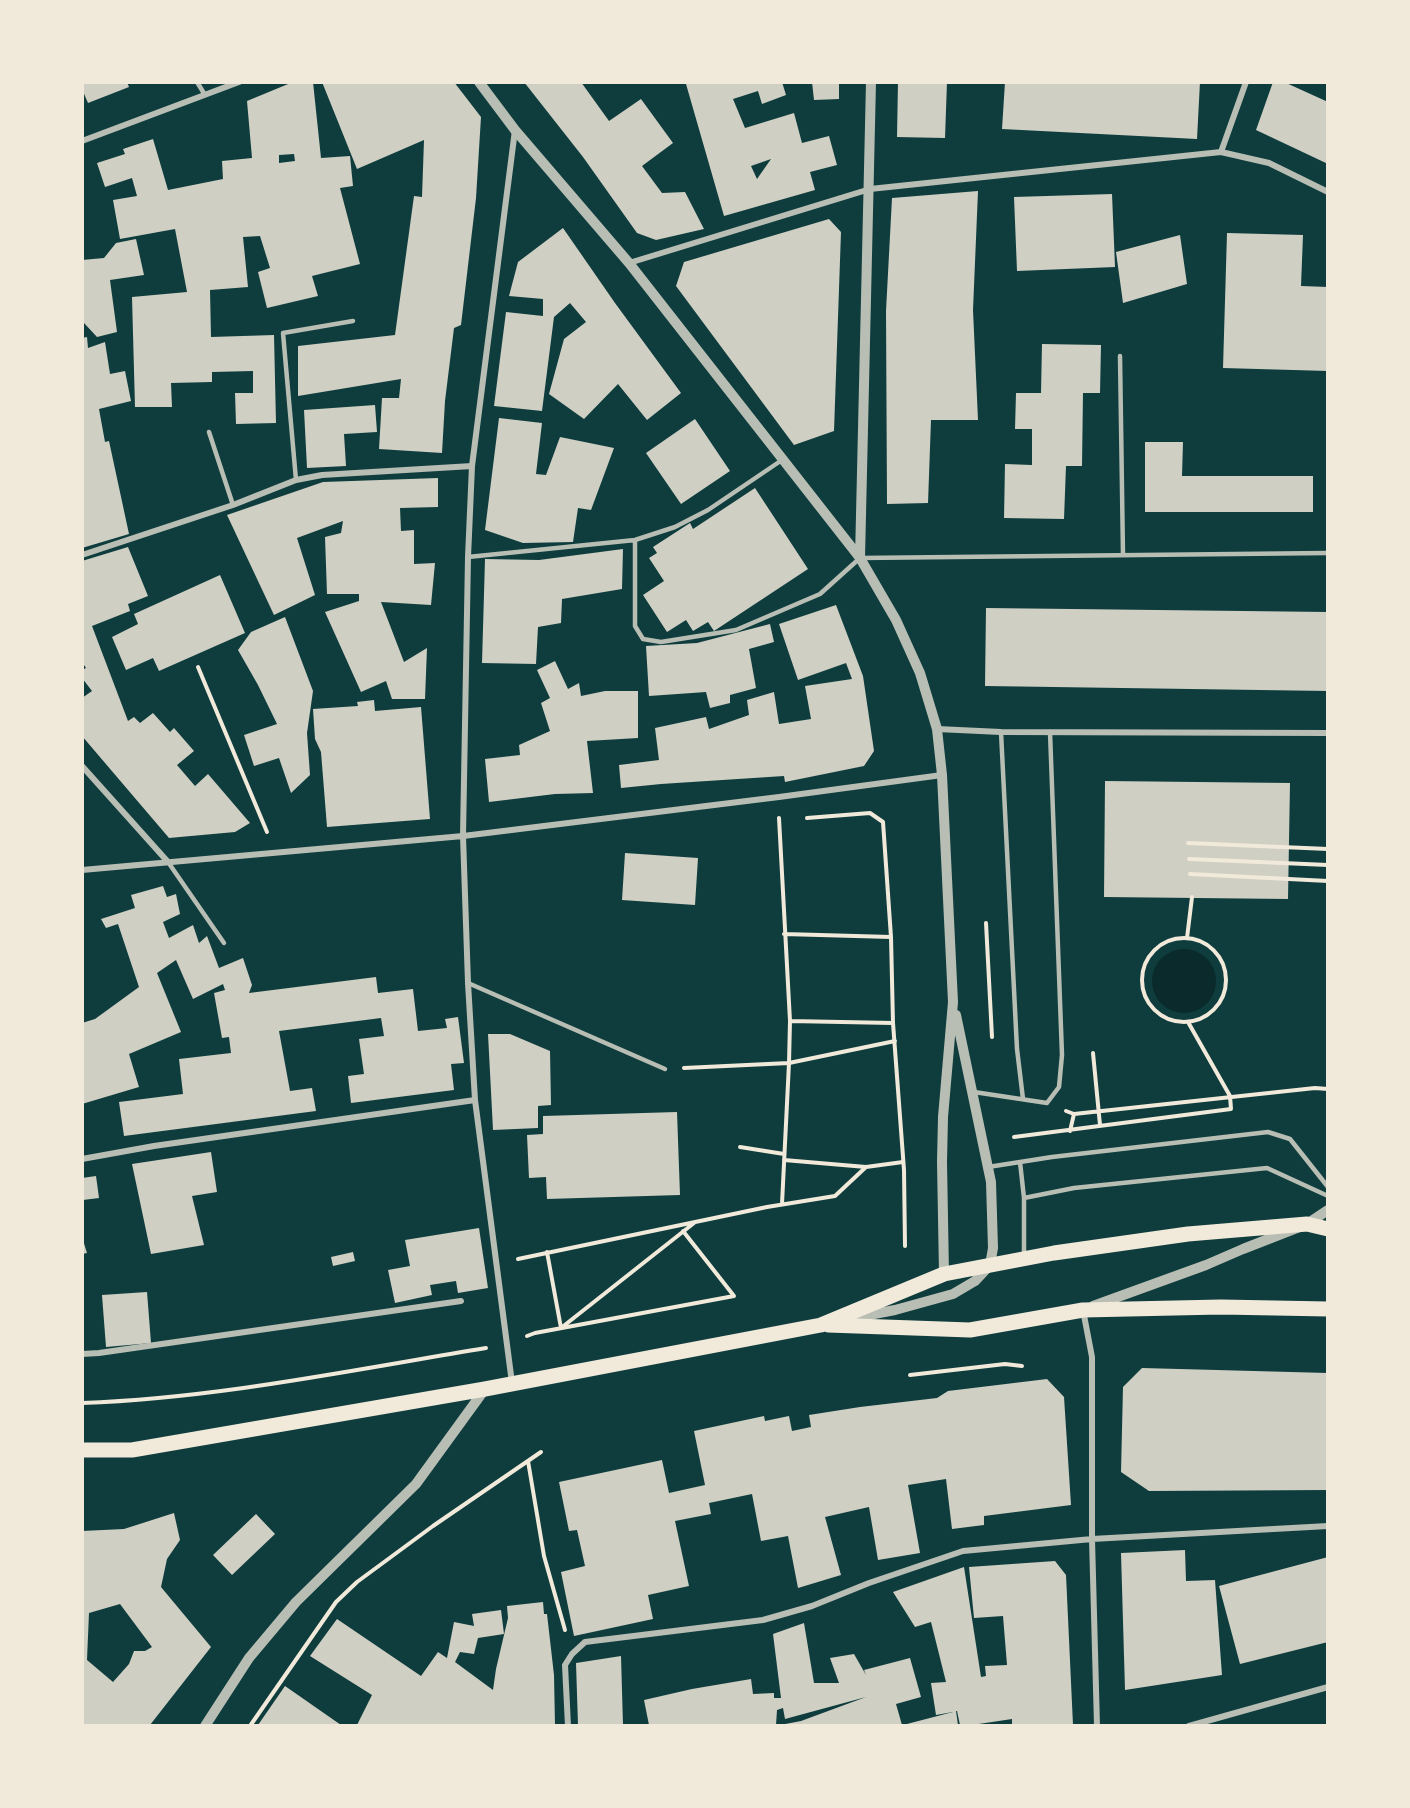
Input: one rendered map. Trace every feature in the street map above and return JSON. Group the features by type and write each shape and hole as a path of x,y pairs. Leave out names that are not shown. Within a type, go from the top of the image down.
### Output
{"main road":[{"path":"82,1450 132,1450 485,1389 821,1325 944,1274 1071,1250 1188,1234 1307,1224 1328,1229"},
{"path":"821,1325 970,1330 1083,1310 1221,1307 1328,1310"}],"street":[{"path":"82,141 239,82"},
{"path":"479,82 515,130 629,263 860,558 896,620 920,673 937,729 942,775 953,1002 943,1117 944,1274"},
{"path":"860,558 871,82"},
{"path":"1221,152 1246,82"},
{"path":"512,1384 475,1100 468,983 464,836 468,557 472,466 515,130"},
{"path":"629,263 870,189 1221,152 1269,163 1328,192"},
{"path":"82,555 233,505 296,480 322,475 472,466"},
{"path":"937,729 1000,732 1328,733"},
{"path":"82,766 168,862"},
{"path":"82,870 464,836 942,775"},
{"path":"821,1325 895,1310 953,1294 975,1281 990,1265 993,1248 991,1182 953,1002"},
{"path":"82,1159 154,1146 475,1100"},
{"path":"1097,1725 1092,1539 1092,1358 1083,1310 1206,1265 1307,1224 1328,1210"},
{"path":"82,1354 461,1301"},
{"path":"205,1725 249,1658 296,1602 416,1484 485,1389"},
{"path":"568,1725 565,1665 572,1654 585,1642 763,1620 812,1606 869,1583 963,1551 1092,1539 1328,1526"},
{"path":"1189,1725 1328,1687"}],"lane":[{"path":"197,82 205,95"},
{"path":"296,480 283,333 353,321"},
{"path":"1120,356 1123,555"},
{"path":"209,432 233,505"},
{"path":"468,557 635,540 675,527 708,510 783,460"},
{"path":"635,540 635,626 643,639 661,642 736,630 820,594 860,558 1328,553"},
{"path":"1000,732 1017,1049 1023,1099"},
{"path":"971,1092 1047,1103 1059,1087 1062,1055 1050,732"},
{"path":"168,862 224,943"},
{"path":"468,983 665,1069"},
{"path":"988,1167 1268,1132 1290,1139 1328,1187"},
{"path":"1020,1162 1024,1198 1024,1259"},
{"path":"1024,1198 1074,1188 1267,1168 1328,1196"}],"path":[{"path":"198,667 276,852"},
{"path":"779,797 790,1021 782,1204"},
{"path":"802,819 870,813 883,822 891,937 893,1023 903,1162 905,1246"},
{"path":"779,821 790,820"},
{"path":"1188,843 1328,849"},
{"path":"1189,859 1328,865"},
{"path":"1190,874 1328,881"},
{"path":"1187,938 1192,897"},
{"path":"784,934 891,937"},
{"path":"1187,938 1212,946 1225,964 1227,987 1218,1007 1200,1021 1188,1022 1177,1023 1157,1014 1143,995 1141,973 1151,952 1169,939 1187,938"},
{"path":"790,1021 893,1023"},
{"path":"1014,1137 1231,1109 1230,1096 1188,1022"},
{"path":"665,1069 789,1063 895,1041"},
{"path":"1093,1053 1100,1125"},
{"path":"1047,1103 1074,1114 1230,1096 1315,1088 1328,1089"},
{"path":"1070,1155 1070,1130 1074,1114"},
{"path":"740,1147 784,1154"},
{"path":"784,1160 866,1167 903,1162"},
{"path":"497,1263 782,1204 835,1196 866,1167"},
{"path":"561,1328 697,1221"},
{"path":"82,1403 140,1401 231,1390 506,1344 535,1333 734,1296 683,1231"},
{"path":"547,1252 561,1328"},
{"path":"910,1375 1005,1364 1022,1366"},
{"path":"250,1725 336,1602 357,1582 542,1452"},
{"path":"528,1461 544,1556 572,1654"}],"water":[{"path":"1178,949 1190,949 1207,958 1214,969 1216,981 1214,993 1207,1004 1190,1013 1178,1013 1166,1008 1157,999 1152,987 1152,975 1157,963 1166,954"}],"building":[{"path":"82,82 127,82 129,87 88,103 82,89"},
{"path":"293,82 313,82 321,158 350,156 353,186 340,188 360,264 312,276 318,296 267,308 258,272 270,268 260,236 243,237 248,287 210,290 211,337 274,335 276,423 236,424 235,393 253,393 253,371 212,372 212,382 171,383 172,407 135,407 132,297 187,292 175,229 120,239 113,200 137,196 132,178 105,187 97,163 125,154 123,149 153,139 168,190 223,179 222,161 252,158 247,101","holes":["294,154 295,161 279,163 279,155"]},
{"path":"322,82 454,82 481,117 476,198 461,325 454,328 445,401 442,453 379,449 382,398 399,398 401,379 298,396 298,346 395,335 414,196 422,197 424,140 357,169"},
{"path":"524,82 581,82 609,121 641,99 673,143 642,166 662,193 685,192 704,229 656,240 637,233 583,157"},
{"path":"693,82 782,82 786,95 762,104 758,91 733,99 745,128 794,113 802,143 829,136 837,165 810,172 815,190 724,216 686,84","holes":["771,159 757,179 751,166"]},
{"path":"812,82 839,82 839,99 814,100"},
{"path":"898,82 947,82 945,138 897,137"},
{"path":"1005,82 1200,82 1197,139 1002,129"},
{"path":"1273,82 1284,82 1328,102 1328,164 1256,130"},
{"path":"978,191 973,310 978,420 931,420 928,503 887,504 886,311 892,198"},
{"path":"1112,194 1115,267 1017,271 1014,197"},
{"path":"829,219 841,232 834,431 794,445 676,286 684,262"},
{"path":"563,228 681,393 647,420 618,384 584,419 549,394 564,339 586,322 570,303 554,317 542,411 494,406 506,312 543,316 543,299 509,296 518,262"},
{"path":"1227,233 1303,235 1301,286 1328,287 1328,371 1223,368"},
{"path":"1180,235 1187,284 1123,303 1116,252"},
{"path":"136,239 144,275 110,280 117,332 97,337 84,323 82,317 82,260 104,258 116,243"},
{"path":"87,337 88,348 105,342 110,374 125,371 131,401 99,409 105,442 109,441 129,534 82,548 82,338"},
{"path":"1042,344 1101,345 1100,393 1083,393 1082,466 1066,466 1064,519 1004,518 1005,464 1032,465 1032,429 1015,429 1016,393 1041,393"},
{"path":"375,405 377,432 344,434 346,466 307,468 304,410"},
{"path":"499,418 542,423 536,474 546,475 560,437 614,448 591,510 578,508 573,542 523,543 485,530"},
{"path":"695,419 730,471 681,504 646,453"},
{"path":"1145,442 1183,442 1182,476 1313,476 1313,512 1145,512"},
{"path":"438,478 438,507 400,508 401,531 414,530 414,564 435,563 431,605 381,602 404,662 427,648 425,699 392,699 386,681 361,692 325,612 359,601 359,594 327,594 325,537 341,533 343,521 297,538 315,595 274,615 227,515 323,482"},
{"path":"755,488 808,569 714,631 708,622 693,631 686,620 667,632 643,595 664,581 649,558 657,553 653,547 690,523 693,529"},
{"path":"128,547 148,596 128,604 130,611 92,626 128,721 134,717 140,723 153,713 170,732 174,728 194,751 177,765 195,786 208,774 250,823 235,832 169,838 82,736 82,698 92,691 82,678 82,670 86,668 82,662 82,561"},
{"path":"623,549 622,589 562,599 561,623 538,627 536,664 482,663 485,559 539,560"},
{"path":"220,575 245,633 159,671 153,658 126,670 112,637 138,624 134,614"},
{"path":"836,605 863,676 874,751 864,766 785,782 784,776 621,788 619,765 659,760 655,728 706,717 709,729 749,715 747,700 774,692 779,724 811,719 805,686 852,679 846,663 798,680 779,624"},
{"path":"986,608 1328,612 1328,691 985,686"},
{"path":"285,617 313,691 307,733 310,775 291,793 279,758 254,766 244,735 277,724 238,650 251,632"},
{"path":"770,624 774,642 749,649 756,688 730,695 730,703 710,708 706,692 649,696 646,646 697,643"},
{"path":"555,661 568,689 579,683 581,696 605,691 638,691 638,738 587,741 593,793 555,794 489,802 485,759 520,755 519,745 550,731 541,703 550,698 537,670"},
{"path":"374,700 375,711 421,707 430,819 327,827 321,752 315,739 313,709 358,706 357,702"},
{"path":"1105,781 1290,783 1288,899 1104,897"},
{"path":"625,853 698,858 695,905 622,900"},
{"path":"163,886 167,897 176,894 180,914 163,922 169,938 193,925 199,943 207,936 219,968 243,958 252,985 249,993 376,977 378,993 413,989 418,1031 447,1028 445,1019 458,1017 464,1063 451,1064 454,1090 351,1103 348,1076 364,1074 359,1039 384,1036 381,1018 279,1031 290,1091 312,1088 316,1111 124,1136 119,1102 183,1094 179,1059 231,1053 229,1037 222,1038 214,993 225,990 223,984 193,999 176,960 157,973 181,1032 129,1054 139,1087 82,1104 82,1023 95,1019 139,987 118,924 106,928 101,919 135,908 131,895"},
{"path":"488,1034 510,1034 550,1051 551,1105 538,1106 538,1128 493,1130"},
{"path":"677,1112 680,1195 547,1199 546,1177 529,1178 527,1135 543,1134 543,1116"},
{"path":"211,1152 217,1192 192,1196 204,1245 151,1254 132,1164"},
{"path":"96,1176 99,1198 83,1200 82,1178"},
{"path":"479,1228 488,1288 458,1293 456,1281 430,1285 432,1295 395,1303 388,1270 410,1266 405,1240"},
{"path":"82,1237 87,1253 82,1254"},
{"path":"353,1252 355,1261 333,1266 331,1257"},
{"path":"147,1292 151,1343 106,1347 102,1295"},
{"path":"1142,1368 1328,1373 1328,1490 1149,1491 1121,1472 1123,1387"},
{"path":"1047,1379 1064,1397 1071,1505 984,1516 984,1525 952,1529 946,1479 908,1485 920,1553 878,1560 869,1507 825,1517 841,1575 798,1588 788,1536 761,1541 752,1494 709,1503 711,1514 675,1521 689,1586 648,1595 653,1619 574,1636 561,1572 585,1566 577,1530 569,1531 559,1482 662,1460 669,1493 705,1485 694,1431 764,1416 765,1421 789,1416 792,1431 811,1427 809,1415 937,1398 948,1391"},
{"path":"174,1513 180,1540 167,1559 161,1587 211,1647 150,1725 82,1725 82,1531 124,1529","holes":["120,1604 152,1647 145,1651 134,1651 129,1664 113,1682 87,1660 89,1613"]},
{"path":"256,1514 275,1534 232,1575 213,1555"},
{"path":"1185,1550 1186,1581 1215,1580 1222,1675 1125,1690 1121,1553"},
{"path":"1328,1557 1328,1642 1240,1664 1219,1586"},
{"path":"1055,1561 1066,1575 1073,1725 1012,1725 1012,1719 960,1725 956,1711 958,1725 903,1725 953,1712 936,1715 931,1683 946,1682 931,1622 915,1627 893,1592 964,1567 981,1677 986,1676 985,1666 1007,1665 1003,1616 974,1618 969,1567"},
{"path":"543,1602 544,1614 547,1614 554,1675 555,1725 357,1725 372,1695 310,1656 337,1619 421,1676 438,1652 447,1658 454,1622 474,1626 472,1614 501,1610 504,1634 478,1638 474,1654 460,1652 455,1662 493,1690 508,1618 507,1606"},
{"path":"804,1623 814,1683 839,1683 830,1658 854,1654 866,1675 864,1670 910,1658 921,1697 896,1704 902,1725 780,1725 801,1721 866,1697 785,1719 783,1708 777,1710 776,1725 649,1725 644,1700 692,1689 751,1679 753,1694 774,1693 774,1698 781,1698 773,1634"},
{"path":"621,1656 623,1725 578,1725 576,1663"},
{"path":"285,1686 341,1725 258,1725"}]}
